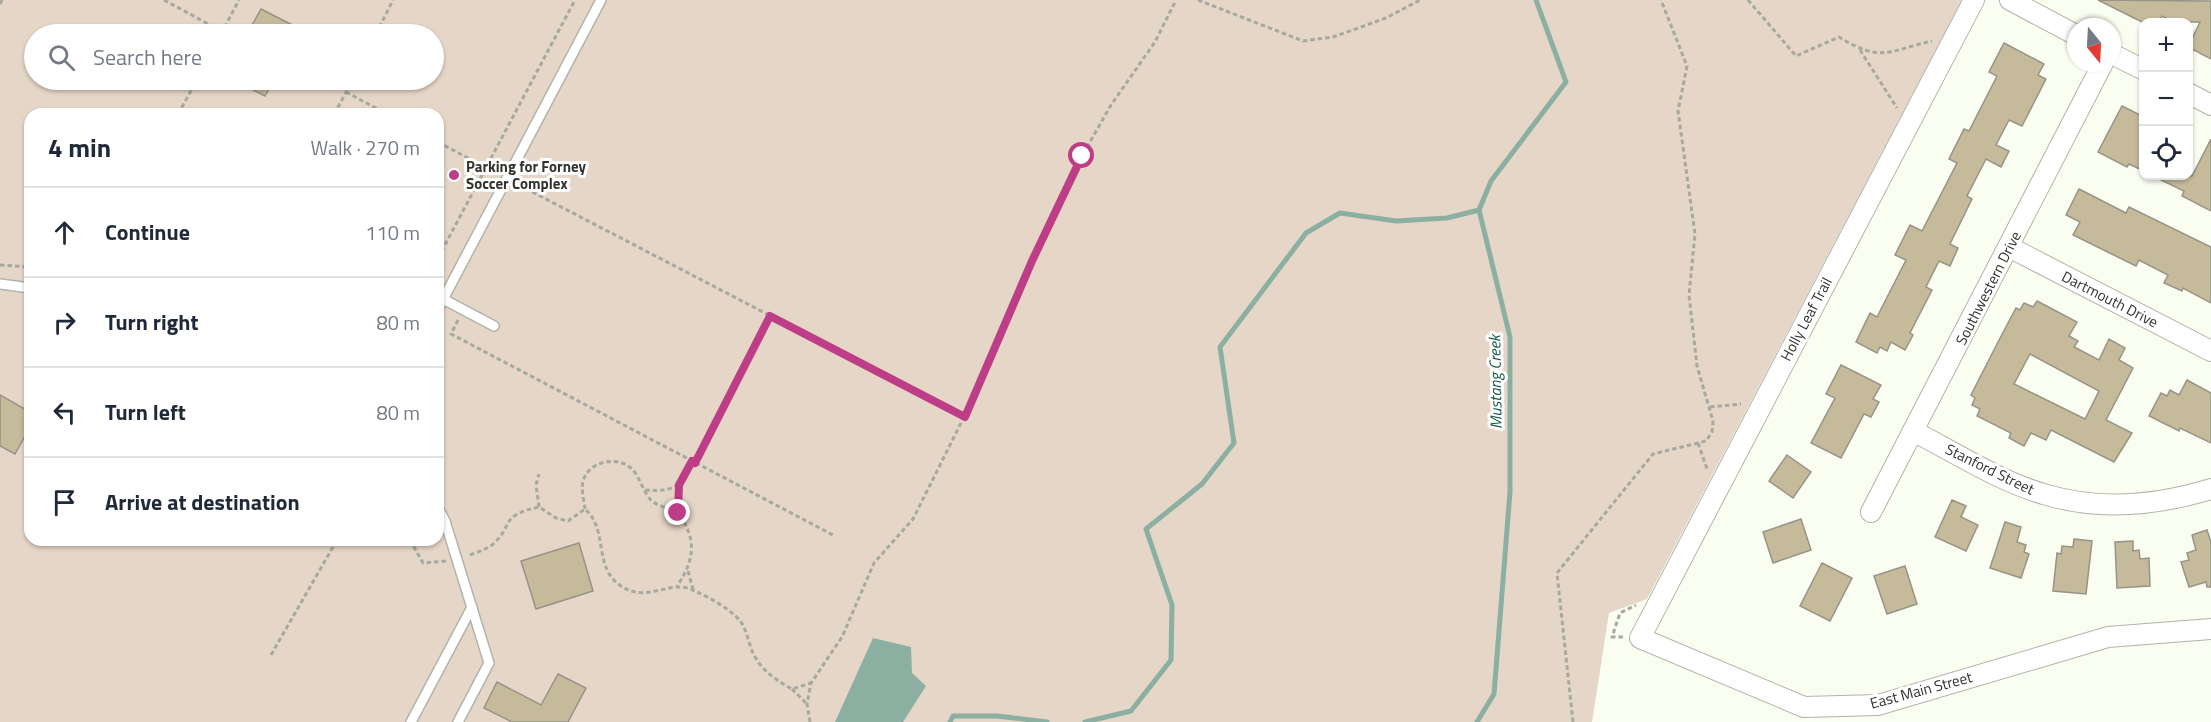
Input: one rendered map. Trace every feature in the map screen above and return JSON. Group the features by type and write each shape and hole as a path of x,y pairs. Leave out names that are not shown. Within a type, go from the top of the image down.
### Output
{"street":[{"name":"Holly Leaf Trail","path":"1640,638 1974,0"},
{"path":"2010,0 2067,30"},
{"path":"2121,58 2139,68"},
{"name":"Southwestern Drive","path":"1871,512 2098,72"},
{"path":"2193,96 2211,105"},
{"name":"Dartmouth Drive","path":"2009,248 2211,351"},
{"name":"Stanford Street","path":"1913,431 2001,477 2047,495 2098,504 2138,505 2178,499 2211,489"},
{"name":"East Main Street","path":"1640,638 1804,707 1878,705 2108,637 2211,629"}],"lane":[{"path":"444,297 601,0"},
{"path":"0,284 24,287"},
{"path":"444,300 494,326"},
{"path":"444,518 489,663 458,722"},
{"path":"411,722 472,608"}],"path":[{"path":"164,0 206,24"},
{"path":"227,24 239,0"},
{"path":"381,24 393,0"},
{"path":"444,247 575,0"},
{"path":"810,722 807,704 811,683 842,638 874,563 913,519 965,417 1032,261 1082,156 1111,105 1155,42 1176,0"},
{"path":"1198,0 1303,41 1333,37 1386,18 1420,0"},
{"path":"1574,722 1557,573 1653,454 1706,441 1712,432 1710,407 1697,366 1689,295 1695,234 1678,111 1687,66 1661,0"},
{"path":"1748,0 1796,56 1839,37 1860,50 1881,55 1933,41"},
{"path":"1860,50 1898,110"},
{"path":"181,108 191,90"},
{"path":"337,108 346,92 376,108"},
{"path":"444,145 965,417"},
{"path":"0,265 24,267"},
{"path":"463,309 451,334 833,535"},
{"path":"693,589 688,570 692,546 690,535 678,513 679,485 694,462 770,316"},
{"path":"1710,407 1745,404"},
{"path":"1698,443 1709,474"},
{"path":"678,513 650,499 627,465 605,462 594,466 584,480 585,509 597,522 604,563 615,582 630,590 647,594 677,586 693,589 740,621 756,660 807,704"},
{"path":"539,474 536,485 539,507 561,521 568,521 585,509"},
{"path":"645,490 667,490 679,485"},
{"path":"413,546 423,563 458,560 493,543 507,521 514,515 539,507"},
{"path":"271,656 334,546"},
{"path":"677,586 688,570"},
{"path":"792,689 811,683"}],"shaded area":[{"path":"0,0 1962,0 1647,599 1609,613 1592,722 0,722"},
{"path":"873,638 911,647 912,673 926,686 903,722 835,722"}],"building":[{"path":"2098,0 2211,1 2211,59 2193,50 2193,37 2200,22 2193,22 2193,18 2162,16 2161,18 2139,18 2139,20"},
{"path":"261,9 290,24 253,24"},
{"path":"2004,43 2044,64 2038,75 2046,79 2022,126 2009,120 1996,145 2009,151 2001,167 1986,159 1967,196 1972,199 1950,244 1958,248 1950,266 1939,261 1926,287 1932,290 1910,333 1913,335 1905,350 1891,342 1887,351 1880,347 1877,353 1856,342 1870,313 1877,317 1906,260 1895,255 1910,225 1922,231 1957,163 1949,159 1964,129 1969,131 1997,76 1989,72"},
{"path":"253,90 268,90 265,96"},
{"path":"2122,106 2139,114 2139,169 2129,164 2127,167 2098,152"},
{"path":"2211,139 2211,211 2182,196 2184,191 2161,180 2193,180 2193,174"},
{"path":"2079,189 2126,213 2129,207 2211,247 2211,303 2183,288 2182,291 2164,283 2168,275 2139,260 2136,266 2073,235 2080,222 2066,215"},
{"path":"2037,301 2077,322 2069,336 2078,341 2074,347 2099,360 2109,339 2125,348 2119,360 2133,368 2106,420 2132,433 2114,462 2051,430 2046,440 2031,433 2024,446 2009,438 2011,433 1977,416 1980,409 1972,405 1975,398 1971,395 1998,342 2016,308 2020,310 2024,303 2033,307","holes":["2030,354 2099,391 2085,419 2014,384"]},
{"path":"1841,365 1881,385 1873,399 1879,402 1871,417 1864,414 1841,458 1811,443 1835,398 1826,394"},
{"path":"2187,380 2211,393 2211,443 2149,416 2161,393 2167,396 2170,390 2179,395"},
{"path":"0,395 24,409 24,438 15,454 0,446"},
{"path":"1787,455 1811,472 1793,498 1769,481"},
{"path":"1952,500 1966,506 1961,517 1978,525 1966,551 1935,537"},
{"path":"1801,519 1811,550 1773,563 1763,532"},
{"path":"2005,522 2021,527 2017,542 2026,545 2024,552 2029,554 2021,578 1990,568"},
{"path":"2207,530 2211,542 2211,587 2207,587 2206,582 2189,587 2181,562 2189,560 2187,553 2196,550 2192,535"},
{"path":"2074,539 2092,541 2086,594 2053,591 2057,553 2061,554 2062,546 2073,547"},
{"path":"2133,541 2133,551 2139,550 2140,559 2149,558 2150,586 2117,588 2115,542"},
{"path":"579,543 593,591 536,609 521,561"},
{"path":"1822,563 1852,578 1830,621 1800,606"},
{"path":"1905,566 1917,604 1887,614 1874,576"},
{"path":"558,674 586,688 568,722 512,722 484,708 497,682 541,705"}],"waterway":[{"name":"Mustang Creek","path":"1477,722 1494,694 1510,492 1510,337 1479,210 1491,181 1566,82 1536,0"},
{"path":"1085,722 1131,711 1171,660 1172,605 1146,529 1202,484 1234,443 1220,347 1306,233 1340,213 1396,221 1447,218 1479,210"},
{"path":"950,722 953,716 997,716 1047,722"}],"place":[{"name":"Parking for Forney Soccer Complex","path":"454,175"}],"route":[{"path":"678,513 679,485 692,461 695,463 770,316 965,417 991,363 1032,261 1082,156"}]}
